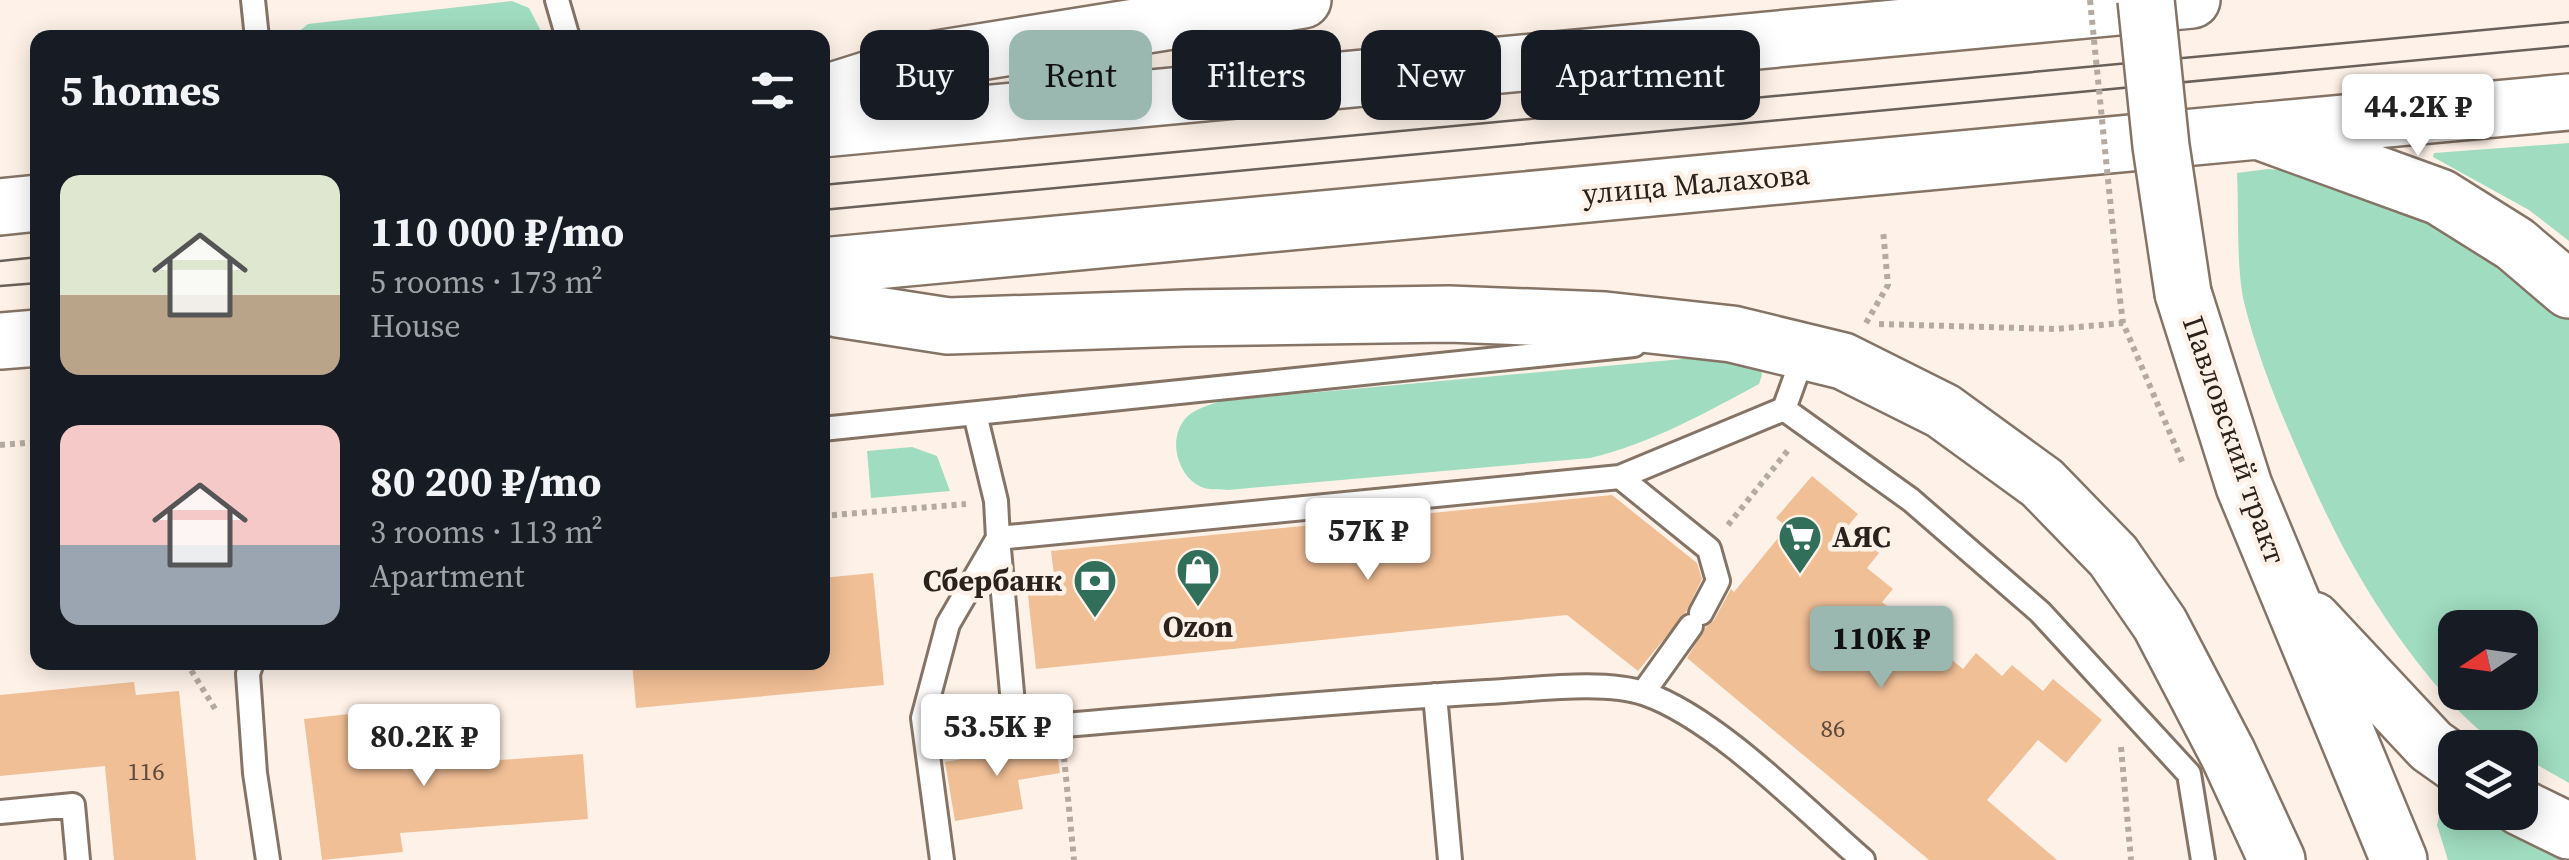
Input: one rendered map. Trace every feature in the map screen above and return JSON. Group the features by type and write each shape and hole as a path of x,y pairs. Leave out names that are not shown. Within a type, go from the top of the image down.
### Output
{"main road":[{"path":"830,91 930,60 1303,0"},
{"name":"Павловский тракт","path":"2146,0 2161,146 2184,293 2244,486 2399,860"},
{"path":"830,128 2192,0"},
{"name":"улица Малахова","path":"830,265 2569,102"},
{"path":"2258,131 2440,197 2515,244 2569,290"},
{"path":"0,206 30,204"},
{"path":"830,306 948,326 1449,314 1605,320 1732,334 1843,361 1944,412 2042,483 2113,556 2160,624 2208,764 2277,860"},
{"path":"0,341 30,339"},
{"path":"2287,592 2438,751"},
{"path":"2538,816 2569,831"}],"lane":[{"path":"253,0 255,30"},
{"path":"556,0 565,30"},
{"path":"830,428 1732,334"},
{"path":"998,538 1620,477 1784,408 1805,350"},
{"path":"1784,408 1911,500 2026,599 2116,696 2208,764 2203,860"},
{"path":"976,414 996,501 1013,704 1038,727 1435,695 1584,687 1643,693 1681,710 1724,740 1863,860"},
{"path":"1620,477 1708,549 1718,581 1643,693"},
{"path":"942,860 924,718 948,624 998,538"},
{"path":"249,670 255,774 268,860"},
{"path":"1435,695 1450,860"},
{"path":"0,812 73,805 78,860"}],"path":[{"path":"2090,0 2120,299"},
{"path":"1883,230 1888,285"},
{"path":"1865,324 2055,329 2123,323"},
{"path":"0,445 30,443"},
{"path":"830,515 996,501"},
{"path":"2116,696 2130,860"},
{"path":"1061,725 1074,860"}],"green space":[{"path":"512,1 529,8 540,30 301,30 308,24"},
{"path":"2569,143 2569,241 2529,210 2433,157 2434,153"},
{"path":"2268,169 2317,173 2370,185 2569,302 2569,783 2538,765 2538,730 2480,730 2458,710 2538,710 2538,610 2438,610 2438,686 2376,604 2310,480 2260,357 2240,272 2237,173"},
{"path":"1693,358 1738,358 1760,365 1762,375 1759,384 1677,427 1590,458 1228,490 1206,489 1195,483 1182,468 1176,448 1185,419 1221,401"},
{"path":"912,447 937,456 950,491 871,498 867,451"},
{"path":"2439,830 2518,830 2569,855 2569,860 2448,860"}],"building":[{"path":"1812,476 1858,514 1847,527 1879,553 1867,568 1893,589 1882,602 1963,669 1976,653 2002,676 2012,665 2043,691 2053,679 2102,720 2066,763 2038,740 1987,800 2057,860 1929,860 1687,658 1731,589 1734,592 1787,527 1776,518"},
{"path":"1612,495 1697,563 1702,579 1686,612 1638,671 1567,615 1036,669 1027,586 1055,583 1051,551"},
{"path":"873,573 884,685 636,708 633,670 830,670 830,577"},
{"path":"134,682 136,695 179,691 196,860 114,860 105,766 0,776 0,695"},
{"path":"385,710 392,768 583,754 588,819 400,833 403,852 322,860 304,719"},
{"path":"1055,741 1060,773 1018,780 1023,809 955,821 945,762"}],"tram line":[{"path":"830,184 2569,22"},
{"path":"830,209 2569,46"},
{"path":"0,261 30,258"},
{"path":"0,286 30,284"}],"place":[{"name":"АЯС","path":"1800,575"},
{"name":"Ozon","path":"1198,608"},
{"name":"Сбербанк","path":"1095,619"}]}
